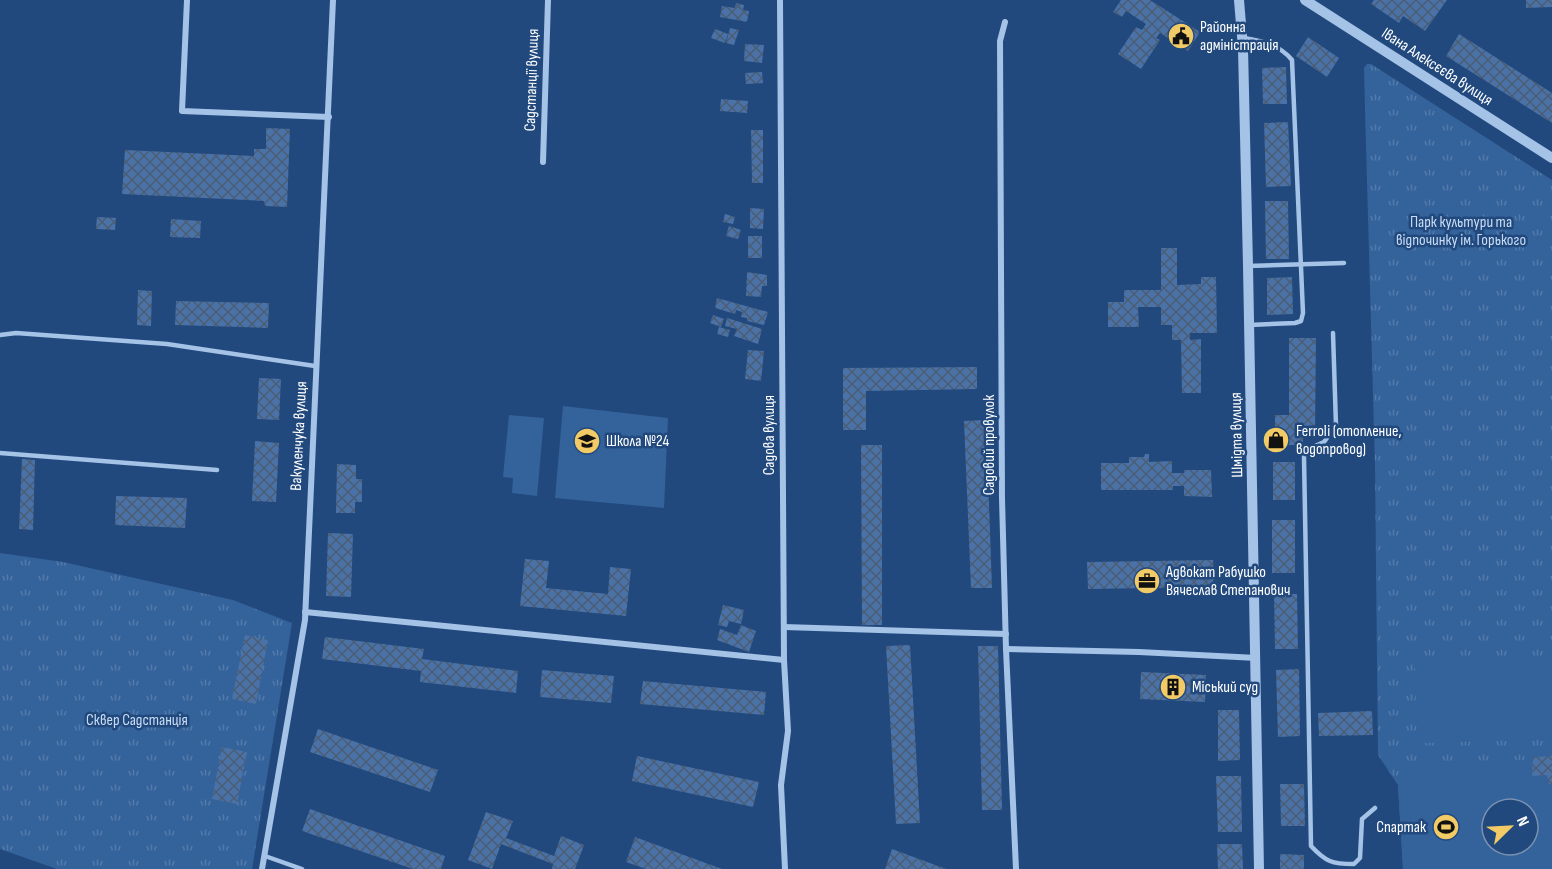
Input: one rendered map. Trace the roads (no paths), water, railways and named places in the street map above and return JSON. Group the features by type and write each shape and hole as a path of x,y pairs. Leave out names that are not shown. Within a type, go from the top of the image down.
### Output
{"street":[{"path":"187,0 182,111 329,117"},
{"name":"Вакуленчука вулиця","path":"262,869 304,612 333,0"},
{"name":"Садстанції вулиця","path":"543,162 548,0"},
{"name":"Садова вулиця","path":"780,0 784,660 788,731 781,785 785,869"},
{"name":"Шмідта вулиця","path":"1239,0 1248,266 1257,658 1259,869"},
{"name":"Івана Алексєєва вулиця","path":"1305,0 1552,158"},
{"name":"Садовий провулок","path":"1005,22 1000,41 1002,498 1016,869"},
{"path":"304,612 784,660"},
{"path":"784,627 1006,634"},
{"path":"1006,649 1257,658"}],"lane":[{"path":"1242,37 1266,42 1287,53 1292,60 1301,264 1302,321 1249,325"},
{"path":"1248,266 1344,263"},
{"path":"0,334 16,333 167,344 315,366"},
{"path":"1333,333 1336,426 1324,442 1306,450 1304,457 1311,846 1323,859 1340,864 1354,864 1360,858 1362,819 1375,808"},
{"path":"0,453 217,470"},
{"path":"265,856 302,869"}],"place":[{"name":"Районна адміністрація","path":"1181,36"},
{"name":"Ferroli (отопление, водопровод)","path":"1276,440"},
{"name":"Школа №24","path":"587,441"},
{"name":"Адвокат Рабушко Вячеслав Степанович","path":"1147,581"},
{"name":"Міський суд","path":"1173,687"},
{"name":"Спартак","path":"1446,827"}],"park label":[{"name":"Парк культури та відпочинку ім. Горького","path":"1461,231"},
{"name":"Сквер Садстанція","path":"137,720"}]}
